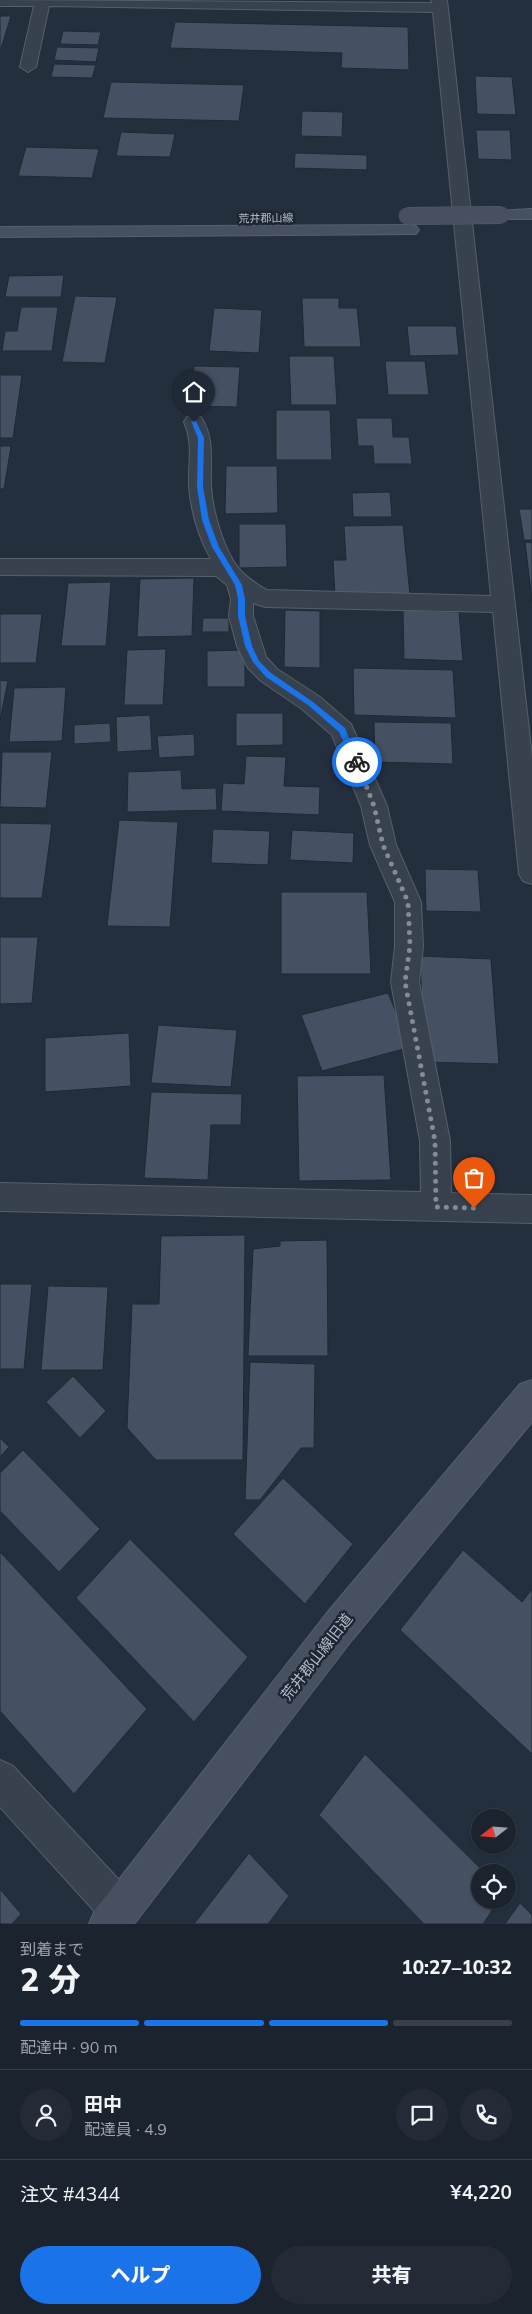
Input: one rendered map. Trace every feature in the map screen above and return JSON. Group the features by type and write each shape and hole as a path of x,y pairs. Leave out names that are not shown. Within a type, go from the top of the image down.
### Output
{"main road":[{"name":"荒井郡山線","path":"502,222 532,214"},
{"name":"荒井郡山線","path":"0,219 409,223"},
{"name":"荒井郡山線","path":"0,232 502,222 532,229"},
{"name":"荒井郡山線旧道","path":"115,1917 339,1626 532,1396"}],"street":[{"path":"28,67 43,0"},
{"path":"0,1 439,4 503,604 530,831 532,874"},
{"path":"194,422 201,438 200,487 206,520 215,547 238,585 242,599 241,616 249,646 256,662 268,675 325,715 342,730 350,744 374,806 383,845 408,902 410,946 405,982 435,1141 436,1207"},
{"path":"0,566 217,567 230,572 254,594 265,599 503,604"},
{"path":"0,1197 532,1209"},
{"path":"0,1778 115,1917"}],"building":[{"path":"0,16 11,16 0,52"},
{"path":"175,22 408,27 409,70 341,68 342,53 170,48"},
{"path":"63,31 101,32 98,45 60,44"},
{"path":"57,47 99,48 96,62 54,60"},
{"path":"54,64 96,65 92,78 51,77"},
{"path":"475,76 512,77 516,115 477,114"},
{"path":"111,82 244,85 239,121 103,118"},
{"path":"302,111 343,112 342,137 301,136"},
{"path":"476,130 510,130 512,160 478,159"},
{"path":"121,132 175,134 170,157 116,156"},
{"path":"26,147 99,149 92,178 18,176"},
{"path":"295,153 367,155 367,170 294,168"},
{"path":"64,275 61,297 5,297 9,276"},
{"path":"75,296 117,297 105,363 62,362"},
{"path":"302,298 339,298 339,308 357,308 361,347 304,347"},
{"path":"21,307 58,307 52,351 2,351 5,331 17,331"},
{"path":"214,308 262,310 259,353 209,351"},
{"path":"407,326 456,326 459,355 410,356"},
{"path":"289,356 334,356 337,405 291,405"},
{"path":"385,361 425,361 429,395 388,395"},
{"path":"194,366 240,367 237,407 191,406"},
{"path":"0,375 22,375 13,438 0,438"},
{"path":"276,410 330,410 332,460 276,460"},
{"path":"356,418 392,418 393,437 409,437 412,464 374,464 373,446 358,446"},
{"path":"0,446 11,446 4,489 0,489"},
{"path":"226,466 277,466 278,513 225,514"},
{"path":"390,492 392,517 353,517 352,493"},
{"path":"519,509 532,509 532,540 524,540"},
{"path":"239,524 286,524 287,567 239,568"},
{"path":"403,525 410,595 335,595 333,560 346,560 344,526"},
{"path":"525,542 532,543 532,601"},
{"path":"194,578 192,636 137,637 140,579"},
{"path":"111,582 106,646 61,646 68,583"},
{"path":"285,610 320,611 320,668 284,667"},
{"path":"403,610 459,612 463,661 404,659"},
{"path":"0,614 42,614 36,663 0,663"},
{"path":"203,618 229,618 229,632 202,632"},
{"path":"166,649 163,705 124,705 127,650"},
{"path":"245,650 245,687 207,687 207,651"},
{"path":"353,668 453,670 456,718 354,715"},
{"path":"0,680 8,681 0,720"},
{"path":"66,687 62,741 9,742 14,688"},
{"path":"236,713 283,713 283,745 236,746"},
{"path":"150,715 152,750 117,752 116,717"},
{"path":"374,722 451,723 453,764 375,762"},
{"path":"110,723 111,742 74,744 74,725"},
{"path":"194,734 195,756 159,758 157,736"},
{"path":"2,752 52,752 46,808 0,807"},
{"path":"246,756 286,757 284,786 320,787 319,815 221,811 223,783 244,784"},
{"path":"181,770 182,789 216,788 217,810 127,812 128,772"},
{"path":"119,820 178,822 170,927 107,926"},
{"path":"0,823 52,824 42,898 0,898"},
{"path":"213,829 270,831 268,865 211,863"},
{"path":"292,830 354,833 353,863 290,860"},
{"path":"425,869 478,870 481,912 426,911"},
{"path":"281,892 367,892 371,974 281,974"},
{"path":"0,937 38,937 32,1003 0,1004"},
{"path":"420,956 491,959 499,1064 424,1062"},
{"path":"388,993 411,1047 322,1071 301,1015"},
{"path":"158,1025 237,1030 231,1087 151,1083"},
{"path":"129,1033 131,1086 45,1092 45,1038"},
{"path":"384,1075 391,1180 299,1181 297,1076"},
{"path":"151,1092 242,1094 241,1125 211,1125 208,1180 144,1178"},
{"path":"245,1235 243,1460 156,1460 127,1428 132,1304 159,1304 161,1236"},
{"path":"327,1240 328,1356 248,1356 253,1249 280,1246 280,1241"},
{"path":"0,1284 32,1284 24,1369 0,1369"},
{"path":"48,1286 108,1287 103,1370 41,1370"},
{"path":"250,1362 315,1364 314,1448 301,1448 260,1500 245,1500"},
{"path":"73,1376 106,1411 80,1438 46,1402"},
{"path":"0,1438 9,1447 0,1457"},
{"path":"23,1450 100,1529 59,1572 0,1511 0,1473"},
{"path":"283,1478 353,1544 305,1604 233,1534"},
{"path":"130,1539 248,1657 194,1722 76,1598"},
{"path":"463,1550 522,1602 532,1589 532,1754 400,1630"},
{"path":"0,1552 147,1709 74,1794 0,1711"},
{"path":"365,1754 476,1864 471,1864 471,1909 493,1909 483,1924 424,1924 319,1815"},
{"path":"249,1853 289,1896 268,1924 194,1924"},
{"path":"0,1889 21,1914 12,1924 0,1924"},
{"path":"520,1903 532,1915 532,1924 505,1924"}],"way so far":[{"path":"357,762 374,806 383,845 408,902 410,946 405,982 435,1141 436,1207 474,1208"}],"route":[{"path":"194,422 201,438 200,487 206,520 215,547 238,585 242,599 241,616 249,646 256,662 268,675 311,703 342,730 357,762"}]}
